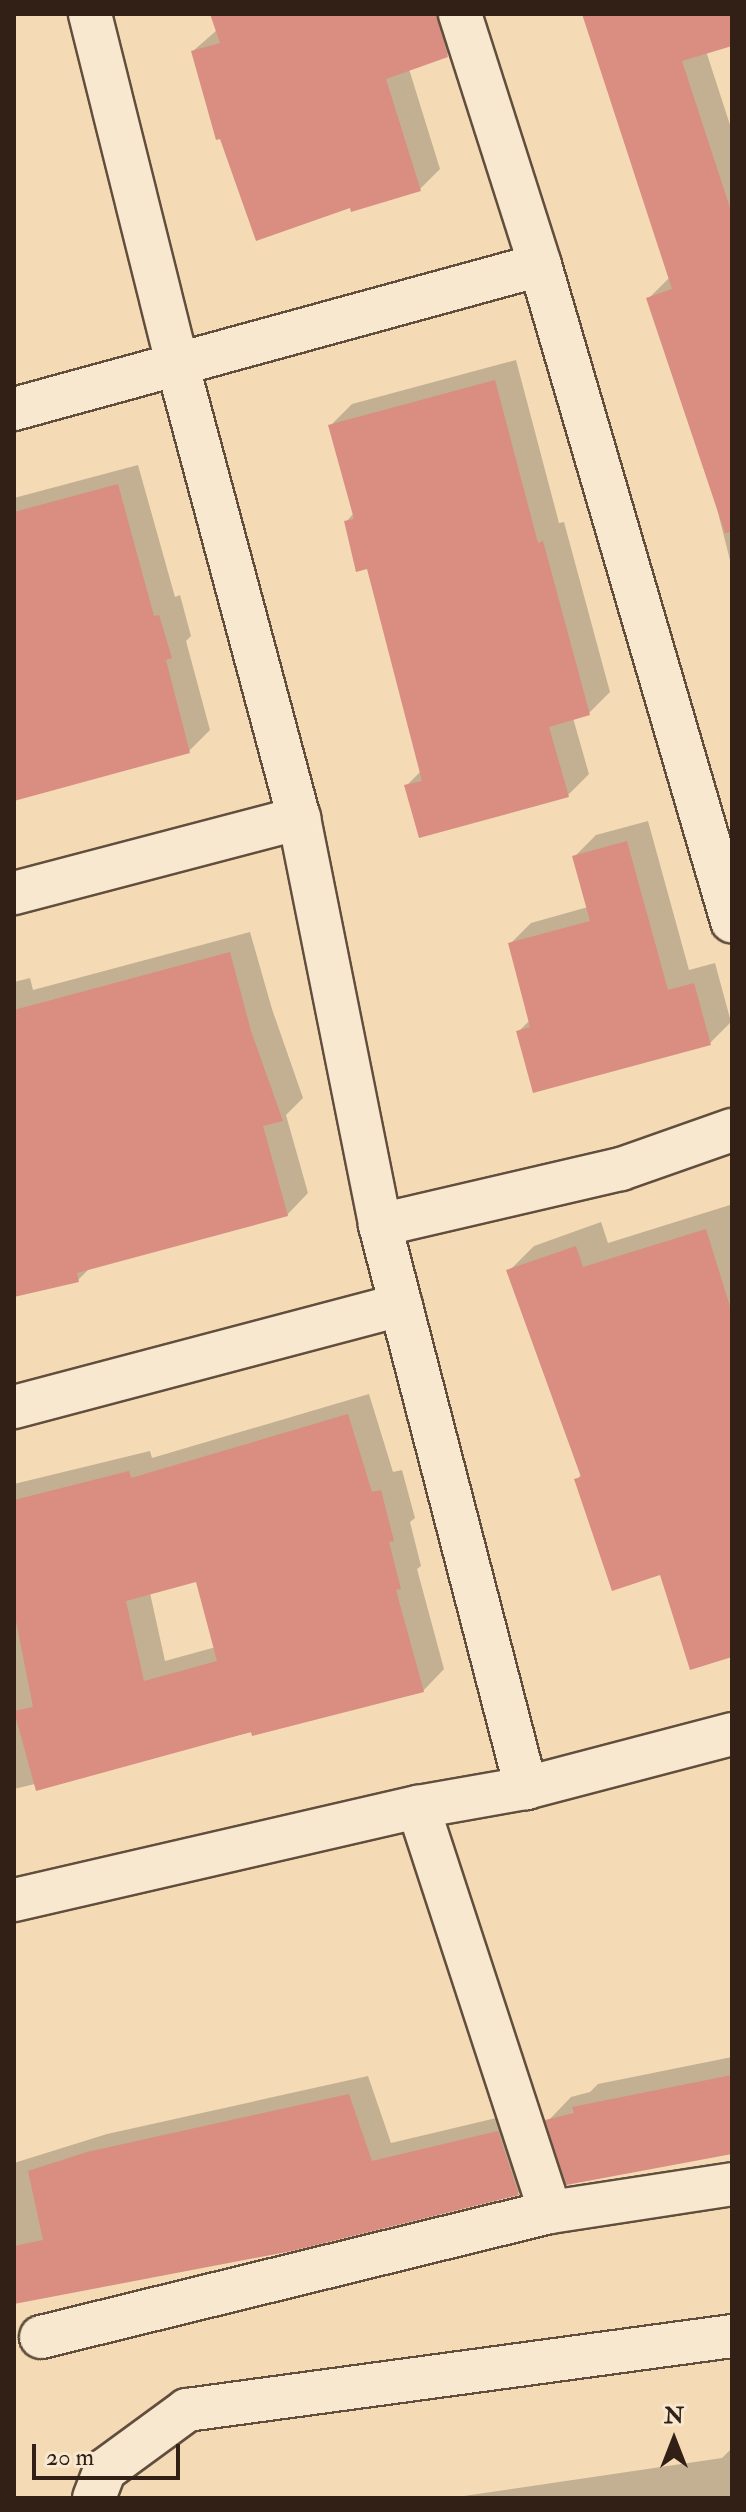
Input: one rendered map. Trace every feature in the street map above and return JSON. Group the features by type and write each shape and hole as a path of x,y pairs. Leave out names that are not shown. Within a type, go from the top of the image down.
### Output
{"street":[{"path":"90,14 177,363 299,818 380,1225 526,1788"},
{"path":"460,14 540,265 732,921"},
{"path":"14,409 540,265"},
{"path":"14,893 299,818"},
{"path":"380,1225 621,1169 732,1130"},
{"path":"14,1407 401,1305"},
{"path":"14,1900 418,1807 526,1788 732,1734"},
{"path":"418,1807 550,2212"},
{"path":"41,2337 550,2212 732,2184"},
{"path":"94,2498 105,2470 187,2410 732,2336"}],"building":[{"path":"210,14 437,14 448,57 386,79 421,191 351,212 350,208 256,241 220,139 216,140 191,51 220,43"},
{"path":"582,14 732,14 732,46 682,61 732,214 732,532 725,533 646,298 672,289"},
{"path":"495,380 538,543 543,541 590,715 549,727 569,797 419,838 404,785 422,781 367,569 356,572 344,521 354,519 328,425"},
{"path":"118,484 154,616 159,615 172,658 166,660 190,753 14,801 14,512"},
{"path":"627,841 668,990 694,983 711,1045 533,1093 516,1031 530,1027 508,943 590,921 572,856"},
{"path":"230,952 251,1031 283,1121 263,1126 288,1216 77,1273 79,1282 14,1297 14,1010"},
{"path":"706,1229 732,1313 732,1657 690,1670 660,1575 612,1591 574,1479 581,1477 506,1270 576,1246 583,1267"},
{"path":"348,1414 372,1492 381,1490 394,1541 389,1542 401,1589 396,1590 424,1692 252,1736 251,1732 36,1791 14,1711 33,1707 14,1611 14,1500 129,1471 131,1478","holes":["196,1582 217,1661 144,1681 126,1601"]},
{"path":"732,2075 732,2154 566,2185 545,2120 574,2113 572,2107"},
{"path":"349,2094 372,2161 498,2131 519,2195 292,2251 14,2304 14,2246 43,2240 28,2171 87,2152"}]}
